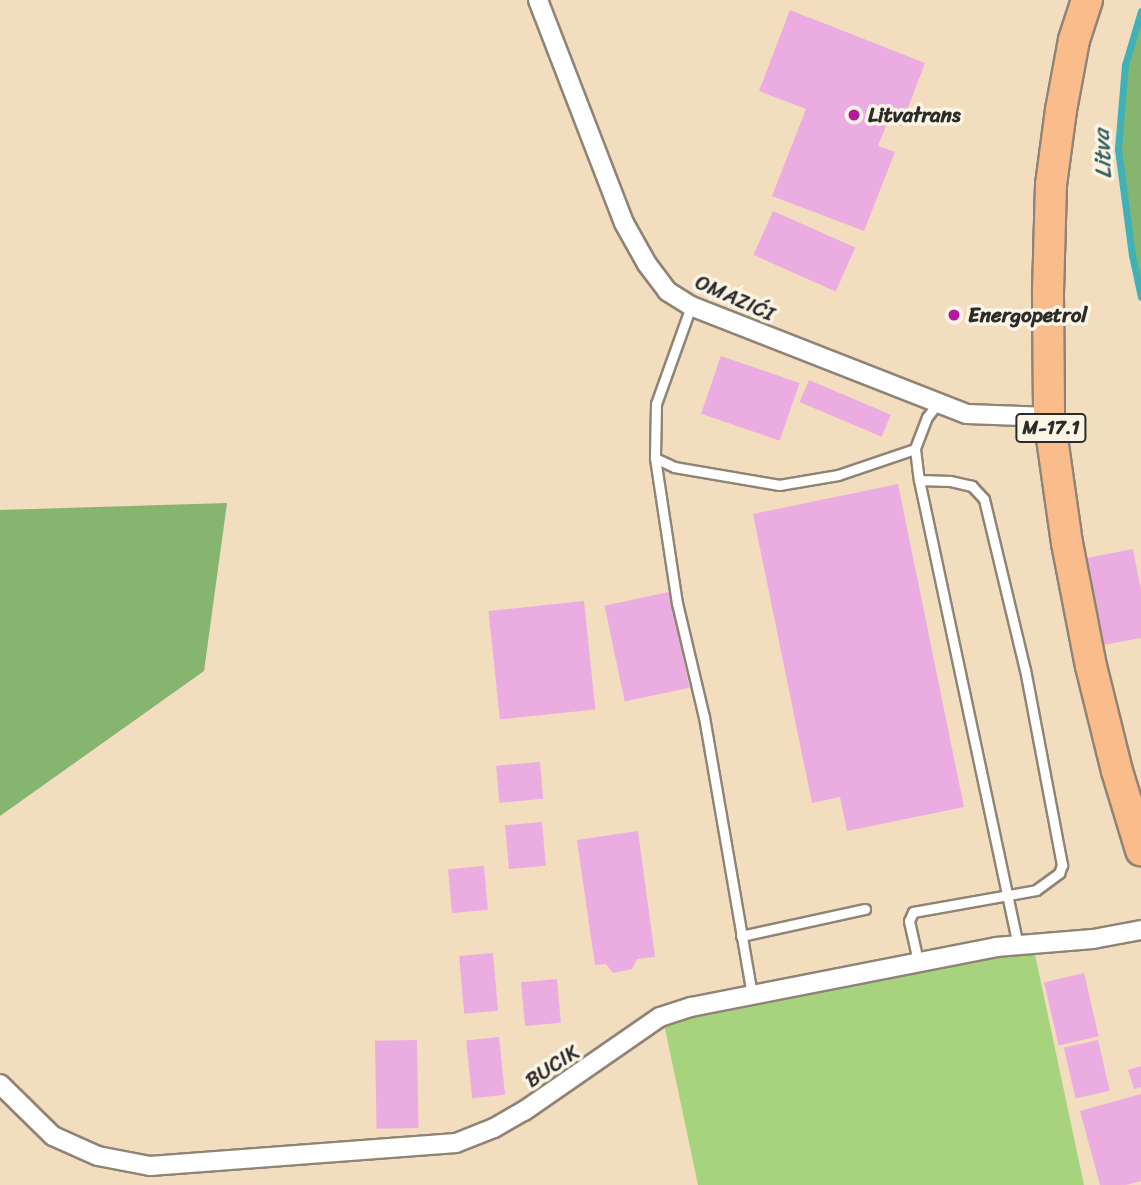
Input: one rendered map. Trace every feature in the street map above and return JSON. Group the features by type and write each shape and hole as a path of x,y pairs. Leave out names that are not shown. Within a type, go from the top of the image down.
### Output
{"main road":[{"name":"M-17.1","path":"1087,0 1074,40 1060,110 1051,186 1047,323 1049,417 1067,543 1091,666 1117,771 1141,850"}],"street":[{"name":"OMAZIĆI","path":"538,0 624,223 647,264 667,291 691,306 967,414 1049,417"},
{"name":"BUCIK","path":"0,1084 53,1136 98,1156 150,1166 456,1143 494,1128 524,1111 660,1017 691,1007 918,961 1018,945 1093,939 1141,930"}],"lane":[{"path":"691,306 656,404 655,458 674,589 704,717 752,996"},
{"path":"938,403 927,417 915,449 919,480 1018,945"},
{"path":"655,458 674,467 779,485 838,475 915,449"},
{"path":"918,961 909,921 913,912 1036,890 1059,873 1062,865 1025,670 985,499 972,486 950,481 919,480"},
{"path":"741,936 865,909"}],"green space":[{"path":"1141,17 1141,297 1132,255 1118,149 1121,95"},
{"path":"227,503 204,671 0,816 0,510"},
{"path":"1033,945 1084,1185 698,1185 664,1024"}],"building":[{"name":"Litvatrans","path":"790,10 925,63 901,126 888,121 878,146 895,152 864,231 772,196 806,109 759,91"},
{"path":"773,211 855,248 836,291 753,255"},
{"path":"721,356 799,383 780,441 701,414"},
{"path":"809,380 891,415 882,437 800,402"},
{"path":"898,484 964,807 847,831 840,797 812,803 753,514"},
{"path":"1133,549 1141,590 1141,638 1098,646 1081,559"},
{"path":"669,592 689,688 625,702 604,606"},
{"path":"584,601 595,709 500,719 489,611"},
{"path":"540,762 543,799 499,803 496,766"},
{"path":"542,822 546,866 509,869 505,825"},
{"path":"638,831 655,957 637,959 632,969 613,973 606,964 595,965 577,840"},
{"path":"484,866 488,910 452,913 448,869"},
{"path":"493,953 498,1011 464,1014 459,956"},
{"path":"1084,973 1099,1036 1059,1046 1044,982"},
{"path":"557,979 561,1023 525,1026 521,982"},
{"path":"499,1037 505,1095 472,1098 466,1040"},
{"path":"417,1040 419,1128 377,1129 375,1041"},
{"path":"1098,1040 1110,1091 1076,1099 1064,1048"},
{"path":"1141,1066 1141,1087 1134,1089 1128,1070"},
{"path":"1141,1094 1141,1181 1126,1185 1100,1185 1080,1111"}],"waterway":[{"name":"Litva","path":"1141,11 1125,65 1118,149 1132,255 1141,297"}],"place":[{"name":"Litvatrans","path":"854,115"},
{"name":"Energopetrol","path":"954,315"}]}
